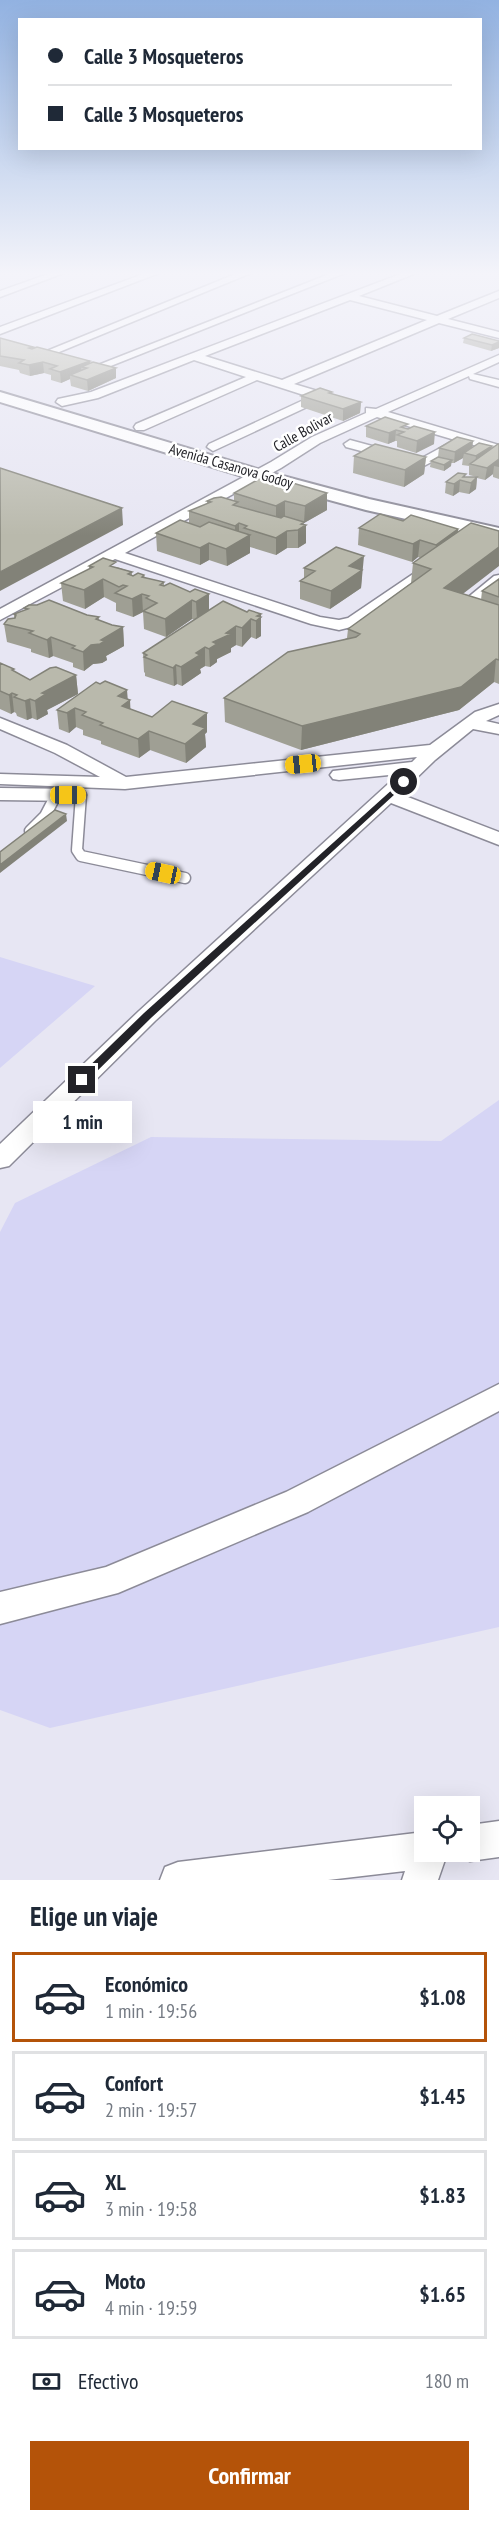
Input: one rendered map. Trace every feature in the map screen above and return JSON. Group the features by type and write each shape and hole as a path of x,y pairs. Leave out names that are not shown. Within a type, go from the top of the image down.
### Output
{"street":[{"path":"109,361 89,368 133,379"},
{"path":"62,402 94,395 184,361"},
{"path":"207,361 380,415 499,449"},
{"path":"283,384 339,361"},
{"name":"Calle Bolivar","path":"0,615 276,465 330,443 380,415 493,361"},
{"name":"Calle Bolivar","path":"380,415 499,365"},
{"path":"140,427 257,376"},
{"path":"474,377 499,384"},
{"name":"Avenida Casanova Godoy","path":"0,385 140,427 379,493 499,519"},
{"path":"213,447 321,396"},
{"name":"Avenida Casanova Godoy","path":"0,398 258,475 366,504 499,534"},
{"path":"350,444 422,464 465,439"},
{"path":"112,554 317,621 339,625 353,622 418,577"},
{"path":"499,579 460,611 499,623"},
{"path":"0,1159 147,1016 389,796 436,750 487,712 499,709"},
{"path":"0,723 61,749 125,789"},
{"path":"471,723 499,729"},
{"path":"0,794 81,795 436,750"},
{"path":"0,779 125,789 418,767"},
{"path":"389,796 499,839"},
{"path":"0,1608 107,1582 287,1506 499,1397"},
{"path":"480,1842 499,1839"},
{"path":"178,1880 414,1851"},
{"path":"420,1880 426,1862"}],"lane":[{"path":"21,839 45,816 56,795"},
{"path":"81,795 77,850 81,856 185,878"}],"shaded area":[{"path":"0,957 95,986 0,1068"},
{"path":"499,1100 499,1627 50,1728 0,1710 0,1232 15,1203 151,1137 441,1141"}],"building":[{"path":"23,361 90,361 60,372 50,369 57,366 43,362 29,365 19,363"},
{"path":"93,362 116,368 87,380 70,375 87,368 81,367"},
{"path":"320,388 332,392 329,393 361,402 343,409 301,396"},
{"path":"385,417 408,424 401,427 408,429 414,426 435,432 417,441 397,435 404,432 396,430 389,433 366,426"},
{"path":"457,437 473,441 455,452 439,448"},
{"path":"479,443 492,446 476,456 464,453"},
{"path":"375,444 426,457 405,470 354,456"},
{"path":"498,444 499,459 487,468 470,464"},
{"path":"438,457 452,460 444,465 431,461"},
{"path":"0,468 122,508 0,572"},
{"path":"458,473 466,474 463,477 477,477 471,483 460,480 454,484 446,482"},
{"path":"259,479 279,485 286,481 327,493 305,506 285,501 276,506 234,493"},
{"path":"221,497 238,502 233,505 281,518 284,516 304,522 301,524 306,525 298,530 287,531 276,538 244,528 247,526 239,523 235,526 189,511 211,502 207,501"},
{"path":"380,514 403,521 411,515 458,529 436,545 420,540 413,544 359,528"},
{"path":"180,520 200,527 209,522 250,535 226,549 209,543 200,548 156,533"},
{"path":"471,523 499,531 499,547 444,588 499,605 499,660 496,659 461,687 302,726 224,698 288,652 356,637 360,634 348,629 431,569 413,563"},
{"path":"336,547 364,556 349,566 362,570 331,591 300,581 315,571 304,568"},
{"path":"103,558 116,562 110,566 132,572 128,574 133,576 138,573 144,575 142,577 164,582 160,585 170,583 190,592 195,589 209,594 196,602 192,600 165,619 143,611 157,603 146,598 149,596 142,594 132,599 115,593 127,586 119,587 103,579 84,590 61,583 93,567 89,566"},
{"path":"499,579 499,597 482,591"},
{"path":"49,600 87,615 99,617 96,619 112,625 123,627 101,640 105,641 91,645 83,652 72,648 75,646 51,637 47,640 29,633 33,631 4,624 8,619 15,618 14,614 28,609 24,608 29,605 37,605"},
{"path":"223,601 247,612 249,610 261,614 257,616 261,617 256,621 251,619 242,628 236,626 226,633 231,634 213,642 217,644 209,649 205,647 196,653 200,655 181,667 176,665 173,668 144,657 147,655 143,653"},
{"path":"0,663 30,680 56,667 76,675 42,693 46,694 35,701 30,699 25,701 14,697 17,695 12,693 9,695 0,691"},
{"path":"105,681 127,690 118,696 130,700 122,706 152,717 172,701 207,713 193,724 205,728 185,744 149,731 138,739 100,725 103,723 82,715 86,712 75,708 67,713 57,710 96,682 100,684"},
{"path":"55,810 66,814 0,865 0,852"}],"route":[{"path":"82,1080 147,1016 404,782"}]}
